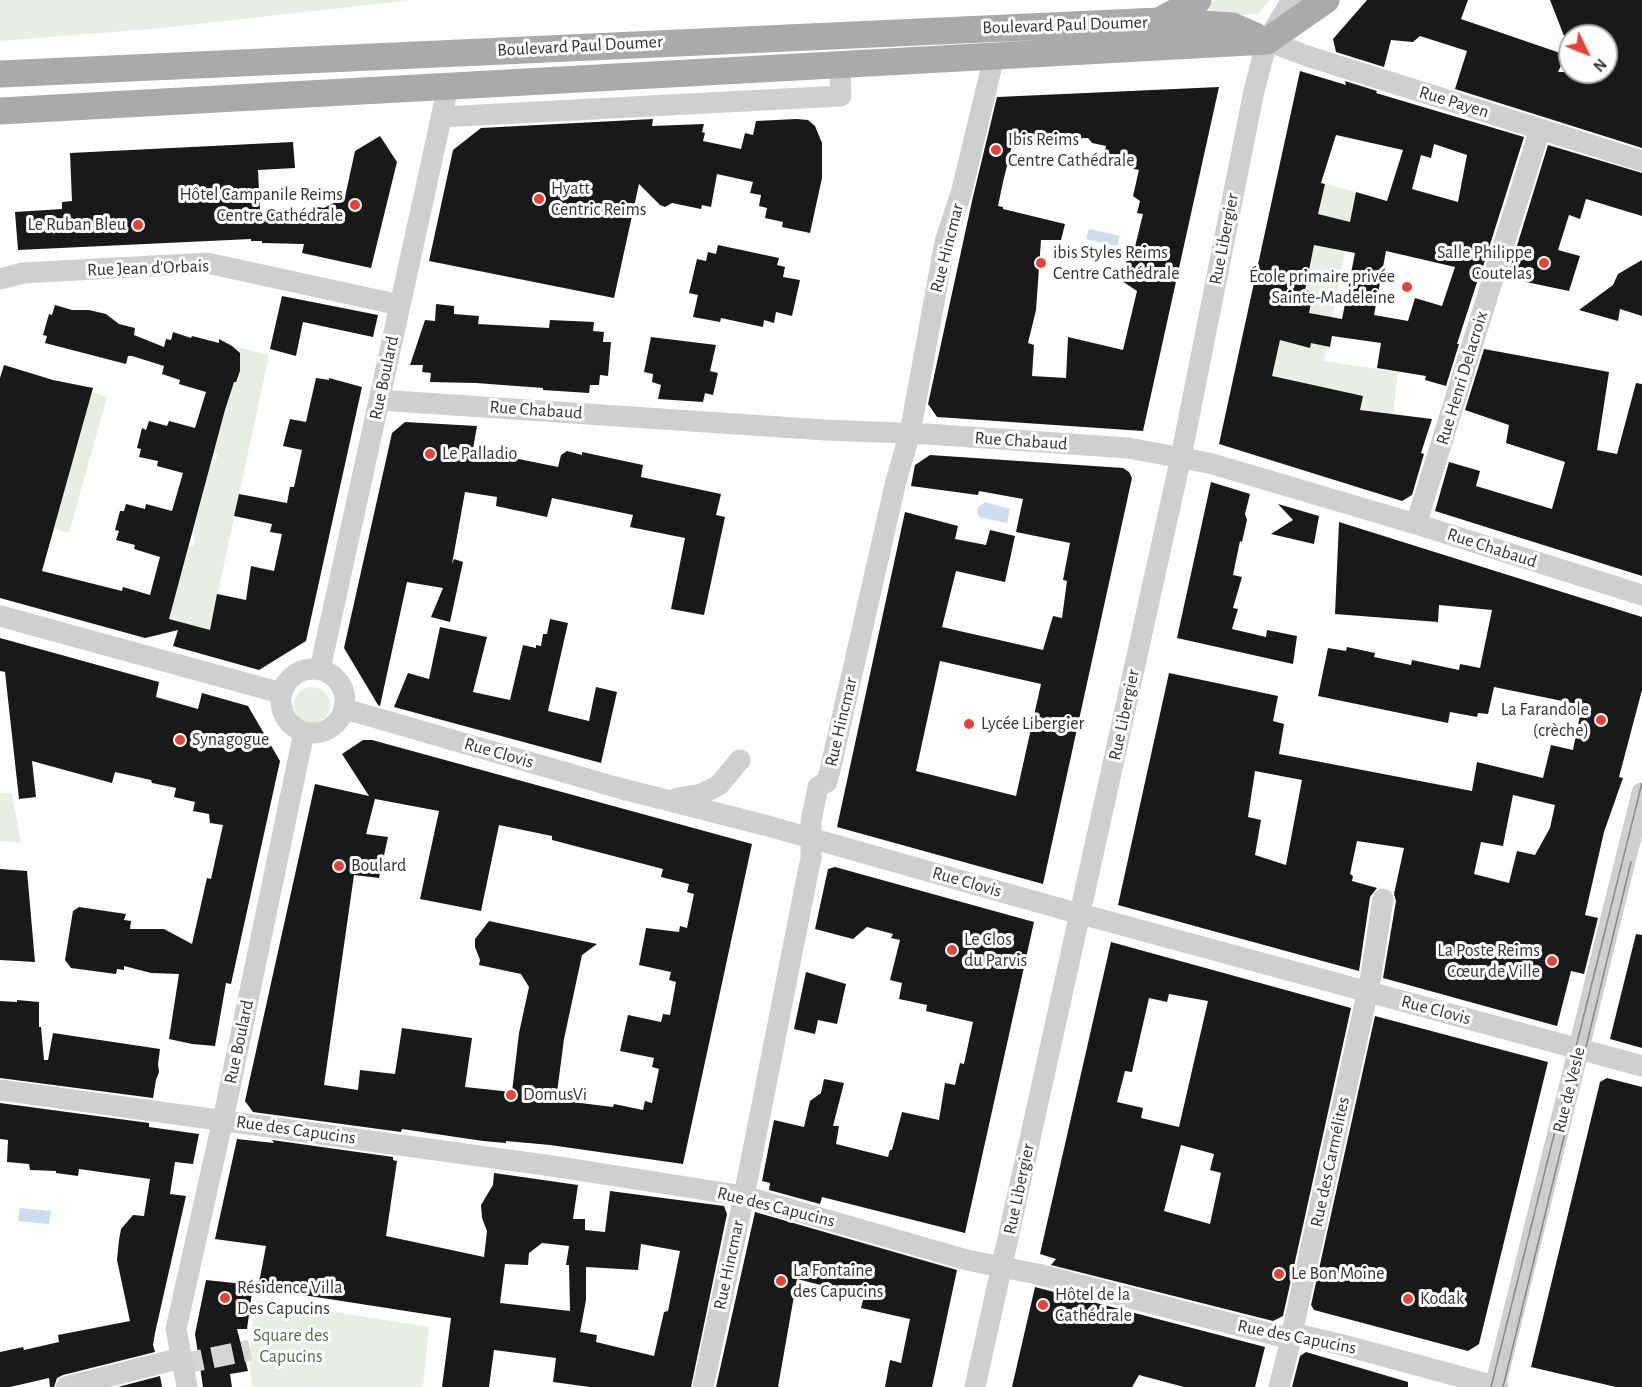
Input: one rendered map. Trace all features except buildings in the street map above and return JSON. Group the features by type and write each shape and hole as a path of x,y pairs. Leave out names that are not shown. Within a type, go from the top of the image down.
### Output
{"main road":[{"name":"Boulevard Paul Doumer","path":"1160,21 1198,0"},
{"path":"1267,41 1326,0"},
{"name":"Boulevard Paul Doumer","path":"0,74 1160,21 1232,26 1267,41"},
{"name":"Boulevard Paul Doumer","path":"0,111 1267,41"}],"street":[{"path":"1267,41 1292,0"},
{"name":"Rue Payen","path":"1267,41 1310,57 1642,161"},
{"name":"Rue Libergier","path":"975,1387 1182,457 1254,91 1267,41"},
{"name":"Rue Hincmar","path":"703,1387 744,1196 808,873 811,820 818,787 827,782 831,766 896,481 910,433 945,242 962,190 994,57"},
{"path":"441,117 842,96 840,65"},
{"name":"Rue Boulard","path":"320,669 448,87"},
{"name":"Rue Henri Delacroix","path":"1416,524 1540,129"},
{"name":"Rue Jean d'Orbais","path":"0,279 23,273 207,263 400,305"},
{"name":"Rue Chabaud","path":"379,400 1128,448 1209,463 1416,524 1642,595"},
{"path":"0,616 281,693"},
{"path":"310,668 320,669 328,672 341,684 345,691 345,709 334,726 315,734 304,732 288,722 280,703 281,693 292,676 310,668"},
{"name":"Rue Clovis","path":"345,709 619,788 1642,1066"},
{"name":"Rue Boulard","path":"187,1387 176,1329 223,1119 304,732"},
{"path":"667,800 702,794 710,790 725,780 740,760"},
{"name":"Rue de Vesle","path":"1496,1387 1585,1050 1642,793"},
{"name":"Rue des Carmélites","path":"1279,1387 1367,991 1383,899"},
{"name":"Rue des Capucins","path":"0,1090 223,1119 744,1196 967,1260 1002,1266 1291,1336 1343,1345 1496,1387"},
{"path":"66,1387 181,1358"}],"green space":[{"path":"0,0 412,0 163,28 0,41"},
{"path":"1215,0 1270,0 1258,14 1214,17 1208,4"},
{"path":"1325,184 1356,192 1324,361 1398,372 1393,414 1376,412 1373,420 1272,376 1280,340 1310,347 1312,340 1299,337 1312,292 1304,290 1304,262 1323,215 1307,211"},
{"path":"233,346 269,355 210,630 169,619 189,546 193,546 195,537 192,536 211,463 215,464 218,454 214,453 233,381 236,382 240,371 240,356"},
{"path":"92,392 107,397 69,533 54,529"},
{"path":"312,687 325,692 330,705 325,718 312,723 299,718 294,705 299,692"},
{"path":"0,793 12,794 21,843 0,841"},
{"name":"Square des Capucins","path":"256,1300 429,1327 423,1387 252,1387 249,1356"}],"water":[{"path":"1089,229 1120,236 1117,246 1086,239"},
{"path":"985,502 1010,509 1007,523 979,517 978,507"},
{"path":"20,1208 51,1211 49,1224 18,1221"}],"tunnel":[{"path":"182,1364 250,1350"}],"tram line":[{"path":"1491,1387 1642,783"},
{"path":"1503,1387 1631,862"}],"place":[{"name":"Ibis Reims Centre Cathédrale","path":"996,150"},
{"name":"Hyatt Centric Reims","path":"539,199"},
{"name":"Hôtel Campanile Reims Centre Cathédrale","path":"355,205"},
{"name":"Le Ruban Bleu","path":"138,225"},
{"name":"ibis Styles Reims Centre Cathédrale","path":"1041,263"},
{"name":"Salle Philippe Coutelas","path":"1544,263"},
{"name":"École primaire privée Sainte-Madeleine","path":"1407,287"},
{"name":"Le Palladio","path":"430,454"},
{"name":"La Farandole (crèche)","path":"1601,720"},
{"name":"Lycée Libergier","path":"969,724"},
{"name":"Synagogue","path":"180,740"},
{"name":"Boulard","path":"339,866"},
{"name":"Le Clos du Parvis","path":"952,950"},
{"name":"La Poste Reims Cœur de Ville","path":"1552,961"},
{"name":"DomusVi","path":"511,1095"},
{"name":"Le Bon Moine","path":"1279,1274"},
{"name":"La Fontaine des Capucins","path":"781,1281"},
{"name":"Résidence Villa Des Capucins","path":"225,1298"},
{"name":"Kodak","path":"1408,1299"},
{"name":"Hôtel de la Cathédrale","path":"1043,1305"}]}
